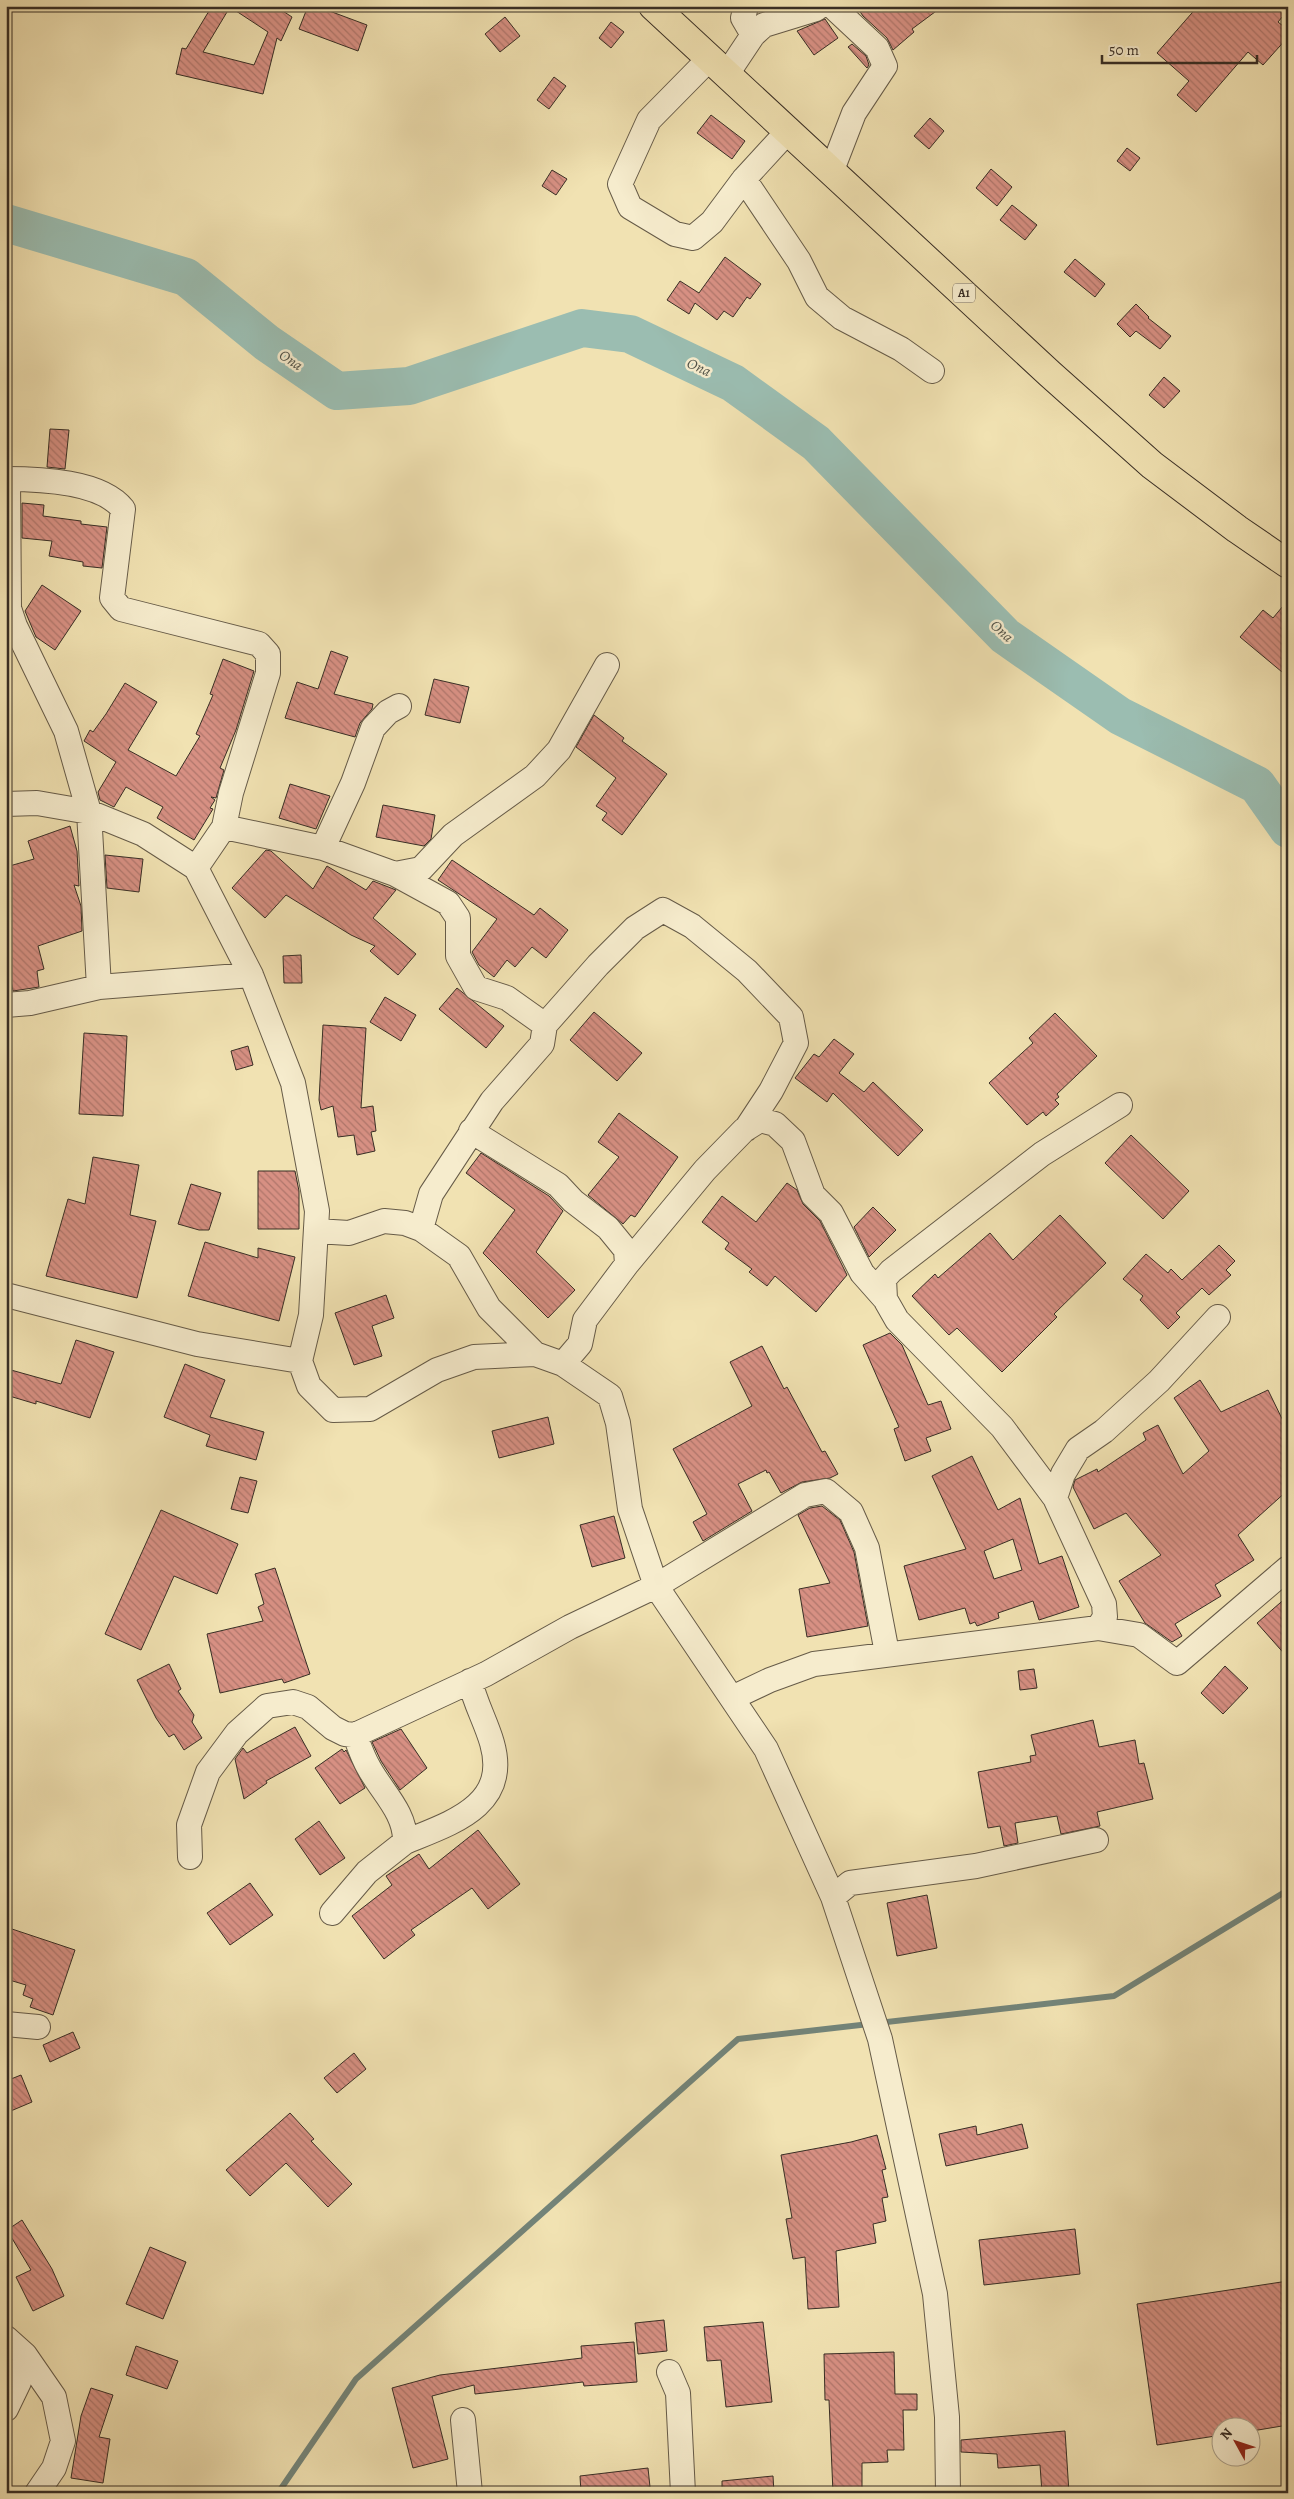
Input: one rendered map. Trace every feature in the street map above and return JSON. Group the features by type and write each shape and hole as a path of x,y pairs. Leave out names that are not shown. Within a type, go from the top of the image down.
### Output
{"highway":[{"name":"A1","path":"653,6 789,130 1050,374 1152,465 1237,529 1288,564"}],"street":[{"path":"746,6 743,18 753,36"},
{"path":"789,130 744,179 712,222 693,238 675,234 630,207 620,184 649,120 719,66 764,25 816,9 820,6"},
{"path":"832,6 877,48 885,66 854,113 832,170"},
{"path":"744,179 799,261 817,297 842,318 900,349 932,371"},
{"path":"99,987 89,812 66,732 15,626 9,608 7,479 55,481 104,494 115,499 123,509 112,598 121,609 259,644 268,654 268,673 231,793 224,827 196,868"},
{"path":"395,874 421,869 453,835 535,776 558,750 607,665"},
{"path":"323,848 353,783 373,728 388,712 399,706"},
{"path":"6,804 37,803 89,812 142,834 196,868 251,975 293,1083 317,1212 311,1315 300,1361 310,1386 333,1410 370,1409 437,1370 474,1357 535,1354 564,1364 610,1396 618,1423 630,1509 656,1586 766,1749 833,1897 880,2038 934,2294 947,2417 948,2493"},
{"path":"224,827 323,848 395,874 448,903 458,918 458,956 476,988 507,998 546,1025"},
{"path":"421,1229 431,1194 492,1101 542,1044 546,1025 635,928 663,910 692,926 747,971 791,1017 796,1043 771,1091 746,1129 705,1170 628,1264 585,1320 580,1344 564,1364"},
{"path":"6,1005 30,1003 99,987 251,975"},
{"path":"885,1299 884,1279 891,1271 1042,1154 1120,1105"},
{"path":"746,1129 760,1120 775,1124 793,1141 813,1195 831,1213 862,1273 885,1299 897,1320 1002,1427 1055,1498 1104,1604 1105,1616 1098,1628"},
{"path":"471,1131 558,1185 573,1201 608,1228 626,1250 628,1264"},
{"path":"316,1231 349,1233 384,1221 405,1223 421,1229 459,1256 489,1308 535,1354"},
{"path":"6,1295 197,1344 300,1361"},
{"path":"1055,1498 1063,1474 1078,1449 1104,1431 1158,1381 1218,1318"},
{"path":"190,1857 189,1825 208,1772 237,1733 267,1706 293,1702 308,1707 333,1728 344,1734 355,1735 470,1681 570,1627 656,1586 805,1496 826,1491 851,1512 867,1548 887,1653"},
{"path":"736,1705 770,1680 814,1664 887,1653 1098,1628 1140,1635 1177,1663 1288,1568"},
{"path":"714,1672 770,1680"},
{"path":"332,1913 367,1872 405,1842 451,1823 473,1811 490,1788 496,1762 492,1741 474,1700 470,1681"},
{"path":"355,1735 368,1767 398,1814 406,1831 405,1842"},
{"path":"833,1897 850,1883 976,1866 1096,1840"},
{"path":"6,2024 38,2027"},
{"path":"6,2338 25,2355 54,2397 63,2441 54,2468 37,2493"},
{"path":"6,2409 18,2382 25,2355"},
{"path":"669,2372 678,2393 682,2493"},
{"path":"463,2420 470,2493"}],"building":[{"path":"212,6 275,6 292,17 281,41 277,38 263,94 176,74 182,48 186,49","holes":["230,7 268,32 254,65 203,52"]},
{"path":"308,6 316,6 367,25 358,51 299,29"},
{"path":"856,6 943,6 912,29 914,32 893,50 887,38 863,16"},
{"path":"1198,6 1288,6 1288,10 1278,22 1288,30 1288,37 1263,65 1248,52 1196,112 1177,95 1189,81 1157,53"},
{"path":"505,17 520,36 500,52 485,34"},
{"path":"825,19 838,38 814,55 797,31"},
{"path":"611,22 624,32 611,48 599,38"},
{"path":"852,44 866,56 869,65 867,68 848,47"},
{"path":"554,77 566,86 549,109 537,100"},
{"path":"711,115 745,141 732,159 697,133"},
{"path":"930,118 944,131 929,149 914,136"},
{"path":"1127,148 1140,158 1130,171 1117,161"},
{"path":"991,169 1012,187 997,206 976,188"},
{"path":"552,170 567,179 556,195 542,186"},
{"path":"1012,205 1037,225 1025,240 1000,220"},
{"path":"725,257 761,284 750,299 747,297 733,317 724,311 717,320 695,303 689,314 667,300 680,281 699,293"},
{"path":"1075,259 1105,284 1095,297 1064,272"},
{"path":"1136,304 1148,318 1171,336 1160,349 1136,331 1130,337 1117,324"},
{"path":"1164,377 1180,391 1164,408 1149,395"},
{"path":"50,429 69,430 65,469 47,467"},
{"path":"22,503 44,505 43,516 81,521 81,524 107,527 102,568 83,566 83,562 49,556 52,541 22,538"},
{"path":"42,585 81,611 55,650 36,637 25,611"},
{"path":"1288,600 1288,677 1240,637 1263,610 1273,618"},
{"path":"331,651 348,657 334,694 373,704 372,709 360,723 355,737 285,718 297,682 318,689"},
{"path":"223,659 254,671 236,730 220,768 224,770 216,798 211,797 215,800 210,808 213,809 194,840 157,818 163,807 126,787 114,807 100,800 98,792 116,762 84,741 90,730 93,732 106,714 125,683 157,702 128,750 176,776 200,736 196,734 213,695 210,694"},
{"path":"434,679 469,687 460,723 425,715"},
{"path":"594,715 624,738 622,741 667,774 622,835 602,820 607,813 596,806 616,778 576,747"},
{"path":"290,784 330,796 316,829 279,818"},
{"path":"383,805 435,815 431,839 424,846 376,837"},
{"path":"70,826 77,851 79,886 74,885 81,906 82,931 38,946 44,969 37,971 39,987 13,991 6,955 6,867 34,859 28,841"},
{"path":"266,850 271,851 313,889 327,866 366,890 373,881 396,890 373,918 416,954 398,975 370,951 375,946 351,935 286,895 265,918 232,888"},
{"path":"105,855 143,859 139,892 107,888"},
{"path":"452,860 534,915 540,908 568,930 546,958 532,947 515,967 507,960 494,977 479,965 472,952 497,919 438,880"},
{"path":"301,955 302,983 284,983 283,956"},
{"path":"457,988 504,1026 486,1048 439,1009"},
{"path":"385,997 416,1015 401,1041 370,1022"},
{"path":"594,1012 642,1053 617,1081 570,1040"},
{"path":"1055,1013 1097,1056 1057,1094 1059,1097 1055,1100 1059,1104 1046,1116 1043,1112 1027,1125 989,1083 1033,1043 1029,1038"},
{"path":"323,1025 366,1028 361,1108 373,1106 376,1131 371,1132 375,1151 357,1155 354,1135 338,1137 333,1106 321,1110 319,1100"},
{"path":"84,1033 127,1036 123,1116 79,1114"},
{"path":"834,1039 854,1054 839,1073 864,1092 873,1082 923,1130 898,1156 833,1093 827,1102 795,1078 814,1054 819,1057"},
{"path":"248,1046 253,1065 236,1070 231,1051"},
{"path":"619,1113 678,1157 635,1217 631,1215 623,1224 588,1195 619,1157 598,1142"},
{"path":"1131,1135 1189,1191 1163,1219 1105,1163"},
{"path":"481,1153 549,1196 563,1211 536,1252 575,1290 548,1318 483,1253 515,1210 466,1173"},
{"path":"93,1157 139,1165 130,1215 156,1221 137,1298 46,1276 68,1199 85,1204"},
{"path":"258,1171 295,1171 299,1191 299,1229 258,1229"},
{"path":"787,1183 797,1190 803,1204 820,1221 847,1275 816,1312 775,1276 767,1286 749,1272 752,1269 725,1249 729,1243 702,1222 722,1196 756,1222"},
{"path":"191,1184 221,1193 209,1230 199,1230 178,1224"},
{"path":"873,1207 896,1230 869,1257 854,1227"},
{"path":"1060,1215 1106,1263 1054,1314 1057,1317 1002,1372 957,1328 949,1335 912,1296 935,1274 938,1278 990,1233 1013,1260"},
{"path":"205,1242 258,1258 258,1248 295,1257 279,1321 188,1296"},
{"path":"1219,1245 1235,1261 1226,1270 1231,1275 1209,1295 1202,1288 1176,1313 1180,1317 1168,1329 1140,1300 1143,1296 1123,1279 1146,1254 1168,1273 1171,1269 1182,1280"},
{"path":"386,1295 394,1318 372,1326 382,1356 354,1365 335,1313"},
{"path":"890,1333 902,1345 928,1405 941,1401 951,1429 926,1438 931,1451 905,1461 894,1429 899,1427 863,1345"},
{"path":"76,1340 114,1352 90,1418 36,1401 36,1404 6,1395 11,1370 61,1384"},
{"path":"762,1346 784,1389 787,1387 822,1452 825,1451 838,1474 830,1478 802,1482 781,1493 766,1470 738,1484 752,1511 703,1541 693,1522 707,1514 673,1449 752,1406 730,1362"},
{"path":"185,1364 225,1380 210,1417 264,1432 256,1460 206,1446 210,1435 164,1417"},
{"path":"1200,1380 1221,1412 1268,1390 1288,1431 1288,1490 1238,1535 1254,1560 1215,1585 1221,1596 1175,1624 1182,1636 1172,1642 1145,1623 1119,1581 1161,1555 1126,1513 1094,1529 1073,1487 1075,1480 1097,1469 1098,1472 1146,1440 1143,1433 1158,1425 1183,1474 1209,1451 1174,1398"},
{"path":"548,1417 554,1444 499,1458 492,1431"},
{"path":"972,1456 998,1510 1020,1498 1039,1564 1062,1556 1079,1607 1039,1620 1033,1601 998,1613 999,1618 977,1626 975,1622 970,1624 965,1608 919,1620 904,1566 966,1549 932,1476","holes":["1013,1539 1022,1570 994,1579 984,1551"]},
{"path":"240,1477 257,1481 248,1513 231,1509"},
{"path":"822,1506 840,1520 854,1552 868,1626 807,1637 799,1589 830,1583 798,1515 810,1508"},
{"path":"161,1510 238,1544 217,1594 174,1576 141,1650 105,1634"},
{"path":"614,1516 625,1558 592,1567 580,1525"},
{"path":"275,1568 310,1674 284,1683 282,1679 220,1693 207,1634 263,1621 258,1607 264,1604 255,1574"},
{"path":"1288,1596 1288,1658 1257,1623"},
{"path":"169,1664 181,1689 178,1691 194,1715 192,1722 202,1738 184,1750 174,1734 169,1737 156,1718 137,1680"},
{"path":"1225,1666 1248,1688 1223,1714 1201,1693"},
{"path":"1034,1669 1037,1688 1020,1690 1018,1671"},
{"path":"1093,1720 1099,1747 1135,1740 1139,1764 1144,1763 1153,1799 1097,1812 1100,1826 1061,1834 1057,1816 1015,1823 1018,1843 1004,1846 1000,1826 988,1828 978,1772 1031,1762 1030,1756 1036,1755 1031,1735"},
{"path":"295,1727 311,1756 266,1781 267,1783 244,1799 235,1759 243,1748 247,1753"},
{"path":"401,1729 427,1768 400,1790 381,1761 372,1742"},
{"path":"342,1749 344,1752 346,1750 365,1788 340,1804 315,1768"},
{"path":"319,1821 345,1858 320,1875 295,1839"},
{"path":"478,1830 520,1884 488,1909 472,1888 411,1930 415,1935 384,1959 352,1916 392,1885 386,1876 419,1854 429,1869"},
{"path":"250,1883 273,1915 230,1945 207,1913"},
{"path":"927,1895 937,1948 897,1956 887,1903"},
{"path":"6,1927 75,1950 53,2015 30,2007 33,1999 23,1995 26,1985 6,1979"},
{"path":"73,2032 80,2048 50,2062 43,2045"},
{"path":"354,2053 366,2069 337,2093 324,2078"},
{"path":"21,2075 32,2102 6,2113 6,2081"},
{"path":"290,2113 314,2139 311,2141 352,2184 328,2207 286,2163 250,2196 226,2170"},
{"path":"1022,2124 1028,2148 946,2166 939,2134 976,2126 977,2135"},
{"path":"877,2135 886,2169 882,2170 888,2197 882,2198 886,2221 873,2224 876,2243 836,2251 839,2307 808,2309 805,2257 793,2259 786,2219 792,2218 781,2155 851,2142"},
{"path":"22,2220 52,2269 64,2296 33,2311 16,2277 31,2270 7,2230"},
{"path":"1075,2229 1080,2274 984,2285 979,2240"},
{"path":"150,2247 186,2262 163,2319 126,2304"},
{"path":"1288,2281 1288,2425 1262,2429 1262,2416 1212,2416 1212,2437 1157,2445 1137,2304"},
{"path":"664,2320 667,2351 638,2354 635,2323"},
{"path":"763,2322 772,2402 726,2407 721,2360 707,2361 704,2327"},
{"path":"634,2342 637,2382 584,2386 583,2382 475,2394 474,2385 432,2396 448,2459 413,2468 392,2388 440,2375 582,2358 581,2346"},
{"path":"136,2346 178,2361 167,2389 126,2375"},
{"path":"894,2352 895,2394 917,2394 917,2410 903,2410 904,2450 887,2450 888,2462 862,2463 862,2493 833,2493 829,2400 825,2400 824,2354"},
{"path":"91,2388 113,2395 99,2437 110,2439 103,2483 71,2478 81,2416"},
{"path":"1065,2431 1069,2493 1042,2493 1040,2465 998,2468 997,2454 961,2452 961,2440"},
{"path":"648,2468 650,2487 612,2493 581,2493 580,2476"},
{"path":"773,2476 774,2493 722,2493 722,2481"}],"waterway":[{"name":"Ona","path":"6,223 186,277 267,343 337,391 409,386 582,328 630,334 733,383 816,443 1005,636 1120,716 1257,785 1288,829"},
{"path":"278,2493 356,2379 738,2039 1114,1996 1288,1890"}]}
